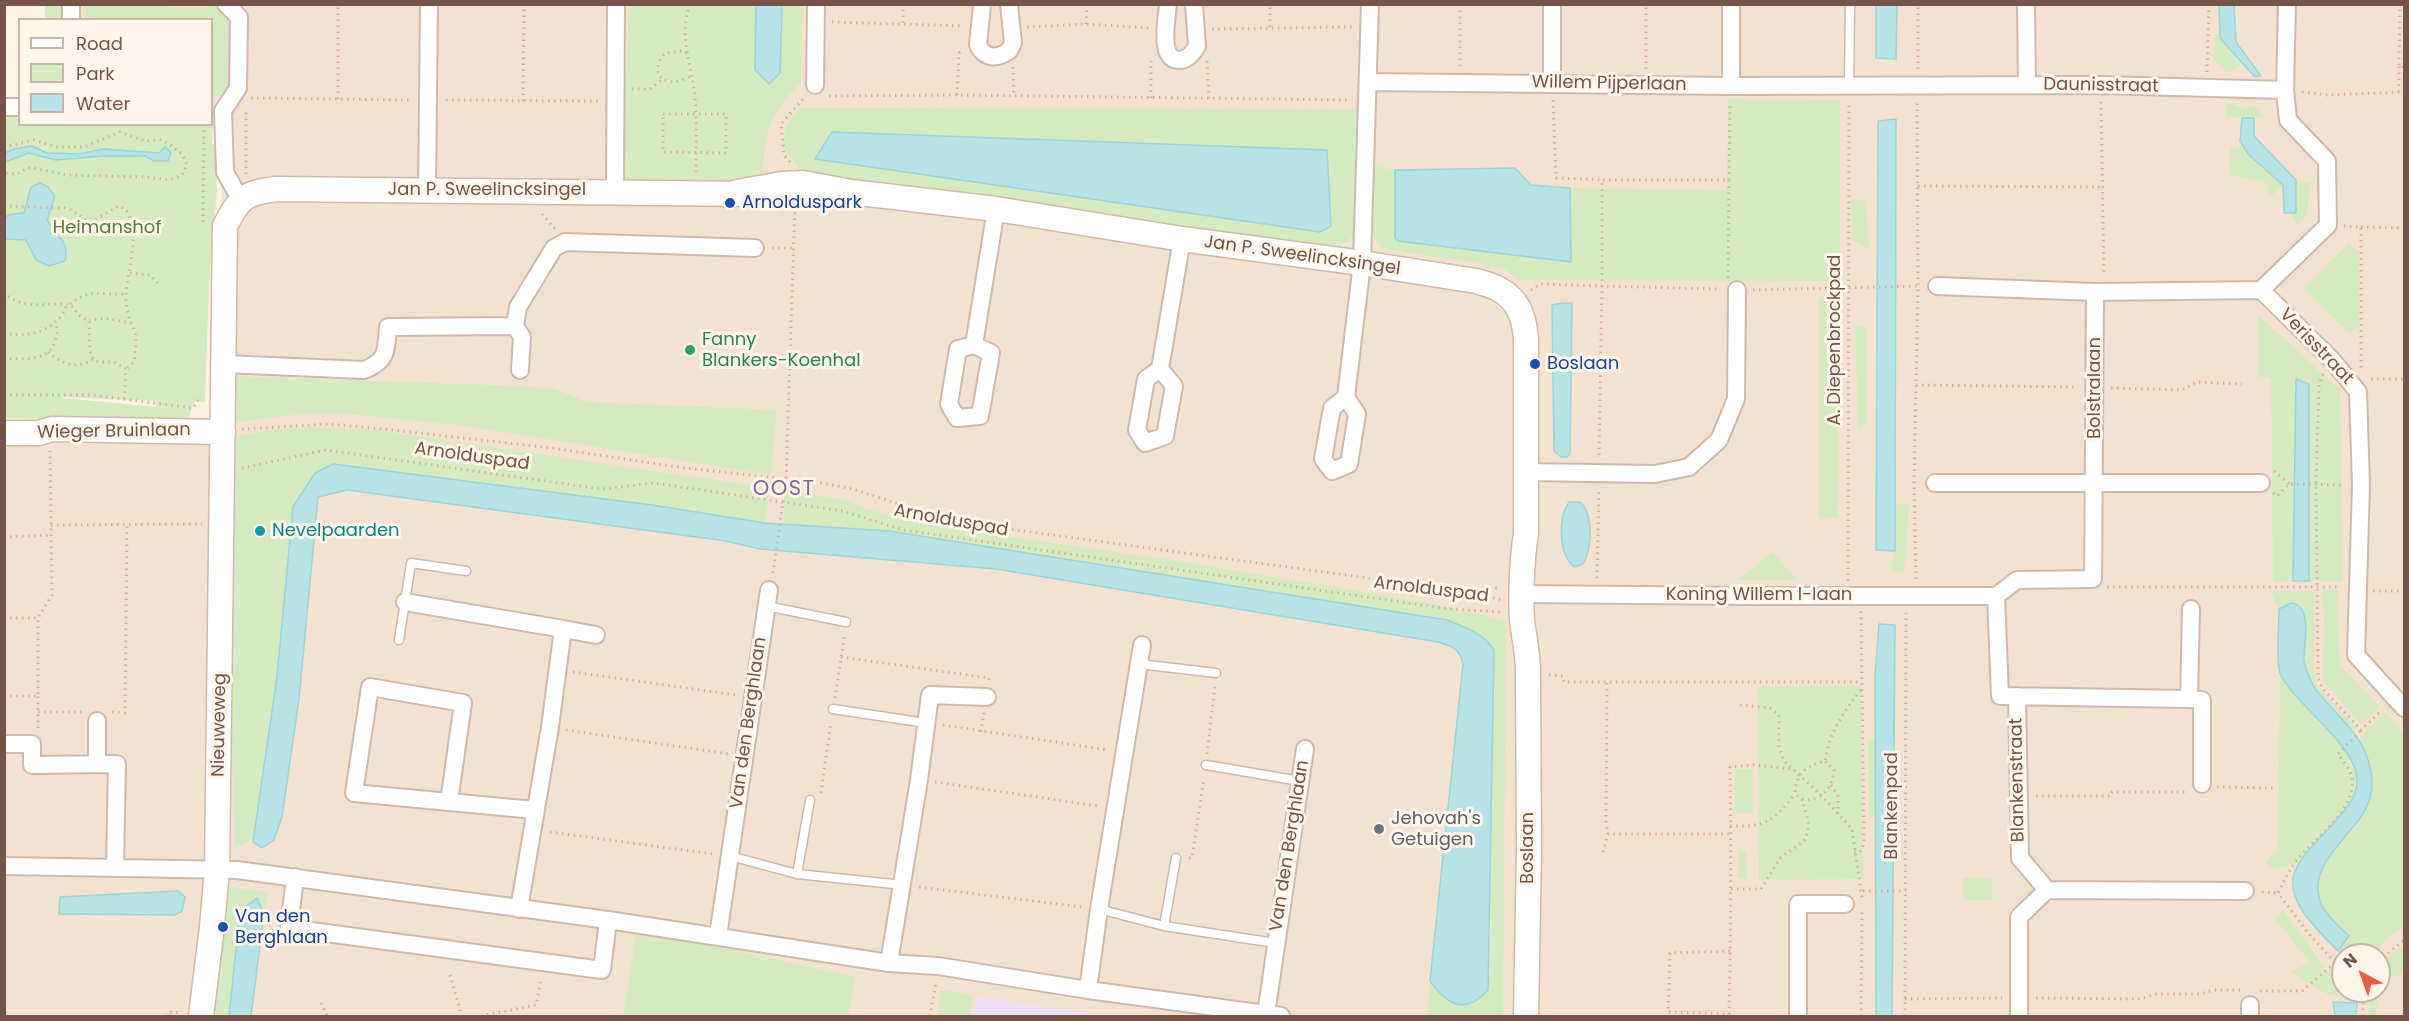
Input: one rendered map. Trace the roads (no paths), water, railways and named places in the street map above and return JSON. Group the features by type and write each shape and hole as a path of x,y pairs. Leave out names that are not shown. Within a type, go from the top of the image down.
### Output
{"street":[{"path":"223,432 225,226 234,208 241,201 225,172 217,110 238,88 239,17 226,4"},
{"path":"426,190 429,4"},
{"path":"615,191 616,4"},
{"path":"815,85 816,4"},
{"path":"982,4 978,45 986,55 994,57 1009,51 1013,43 1009,4"},
{"path":"1168,4 1165,48 1172,58 1177,60 1189,57 1197,39 1194,4"},
{"path":"1346,397 1362,263 1370,4"},
{"path":"1552,4 1552,83"},
{"path":"1731,4 1731,86"},
{"path":"2026,4 2026,84"},
{"path":"1937,286 2100,292 2261,290 2328,225 2327,161 2288,120 2285,90 2287,4"},
{"name":"Willem Pijperlaan","path":"1368,82 1917,86"},
{"name":"Daunisstraat","path":"1917,86 2026,84 2285,90"},
{"name":"Jan P. Sweelincksingel","path":"241,201 253,192 276,189 736,192 782,183 796,190 851,192 996,209 1182,239 1362,263 1485,283 1493,285 1514,300 1525,325 1525,472"},
{"path":"974,345 996,209"},
{"path":"1160,369 1182,239"},
{"path":"520,370 522,337 515,326 518,307 554,248 565,242 755,248"},
{"path":"1527,600 1532,549 1526,534 1525,472 1655,474 1689,467 1719,440 1736,399 1737,290"},
{"name":"Verisstraat","path":"2261,290 2333,361 2358,392 2361,485 2356,655 2400,702"},
{"name":"Bolstralaan","path":"1996,596 2017,580 2093,579 2100,292"},
{"path":"224,364 364,370 375,366 386,354 388,327 515,326"},
{"name":"Wieger Bruinlaan","path":"4,433 39,433 49,430 223,432"},
{"name":"Nieuweweg","path":"201,1017 217,869 223,432"},
{"path":"1935,483 2261,483"},
{"name":"Koning Willem I-laan","path":"1527,600 1597,595 1996,596"},
{"name":"Blankenstraat","path":"1996,596 2000,696 2189,699"},
{"name":"Van den Berghlaan","path":"718,936 767,598"},
{"name":"Boslaan","path":"1526,1017 1529,850 1527,643 1532,635 1536,614 1527,600"},
{"path":"405,602 596,634"},
{"path":"2191,609 2189,699 2202,700 2201,788"},
{"path":"519,909 533,830 534,810 550,728 563,629"},
{"path":"1088,990 1142,645"},
{"path":"449,802 464,703 370,687 354,793 449,802 534,810"},
{"path":"889,963 903,885 930,695 987,697"},
{"name":"Blankenstraat","path":"2017,696 2020,858 2047,890"},
{"path":"97,715 97,764"},
{"path":"4,744 32,744 32,765 117,764 115,867"},
{"name":"Van den Berghlaan","path":"4,866 237,870 608,920 889,963 938,966 1088,990 1274,1015 1275,943 1305,750"},
{"path":"295,877 289,928 602,970 608,920"},
{"path":"2019,1017 2019,917 2047,890 2245,891"},
{"path":"1798,1017 1798,904 1845,904"}],"lane":[{"path":"1849,85 1850,4"},
{"path":"399,640 411,563 466,570"},
{"path":"767,598 846,622"},
{"path":"1139,664 1216,673"},
{"path":"833,709 926,723"},
{"path":"1206,765 1300,781"},
{"path":"797,873 810,800"},
{"path":"730,856 797,873 903,885"},
{"path":"1164,926 1176,858"},
{"name":"Van den Berghlaan","path":"1099,909 1164,926 1275,943"}],"water":[{"path":"756,5 782,5 780,73 769,84 755,70"},
{"path":"1876,5 1897,5 1896,59 1876,58"},
{"path":"2219,5 2234,5 2236,42 2261,76 2254,76 2220,38"},
{"path":"2242,118 2254,118 2254,136 2296,180 2296,213 2284,213 2283,185 2249,155 2240,141"},
{"path":"1896,119 1895,551 1876,550 1878,121"},
{"path":"832,132 1327,150 1331,226 1320,232 815,159"},
{"path":"32,146 47,153 79,154 103,149 159,153 165,147 171,152 168,161 154,161 145,156 103,156 56,160 29,153 5,162 5,153"},
{"path":"1515,168 1531,185 1570,188 1571,262 1398,241 1395,238 1395,170"},
{"path":"40,183 48,187 55,196 47,220 66,248 65,261 49,266 36,260 26,240 5,239 5,217 24,213 31,187"},
{"path":"1572,303 1570,454 1567,457 1561,457 1554,451 1552,305"},
{"path":"2296,379 2309,384 2309,581 2293,581"},
{"path":"333,464 652,505 765,523 889,531 1447,620 1467,628 1485,639 1494,650 1488,990 1472,1003 1458,1004 1450,1001 1430,981 1463,664 1455,649 1447,645 996,569 760,549 726,541 347,490 318,497 299,699 282,817 274,840 262,848 253,842 277,677 293,507 315,473"},
{"path":"1569,502 1580,502 1585,508 1590,532 1590,541 1583,564 1574,567 1565,553 1561,535 1563,517"},
{"path":"2291,603 2303,611 2306,626 2304,662 2306,670 2319,694 2359,740 2371,771 2372,784 2369,801 2362,816 2330,856 2322,870 2318,884 2322,906 2349,936 2344,943 2331,944 2313,925 2299,904 2294,893 2293,882 2295,871 2304,857 2351,802 2357,783 2355,769 2338,741 2298,699 2280,673 2279,609"},
{"path":"1879,624 1895,625 1892,1016 1876,1016 1875,676"},
{"path":"178,891 185,897 182,911 175,915 59,914 60,897"},
{"path":"257,898 264,914 251,1016 229,1016 240,911"},
{"path":"2333,1003 2357,1003 2356,1016 2335,1016"}],"place":[{"name":"Arnolduspark","path":"730,203"},
{"name":"Fanny Blankers-Koenhal","path":"690,350"},
{"name":"Boslaan","path":"1535,364"},
{"name":"Nevelpaarden","path":"260,531"},
{"name":"Jehovah's Getuigen","path":"1379,829"},
{"name":"Van den Berghlaan","path":"223,927"}],"district":[{"name":"OOST","path":"784,490"}],"park label":[{"name":"Heimanshof","path":"107,228"}]}
